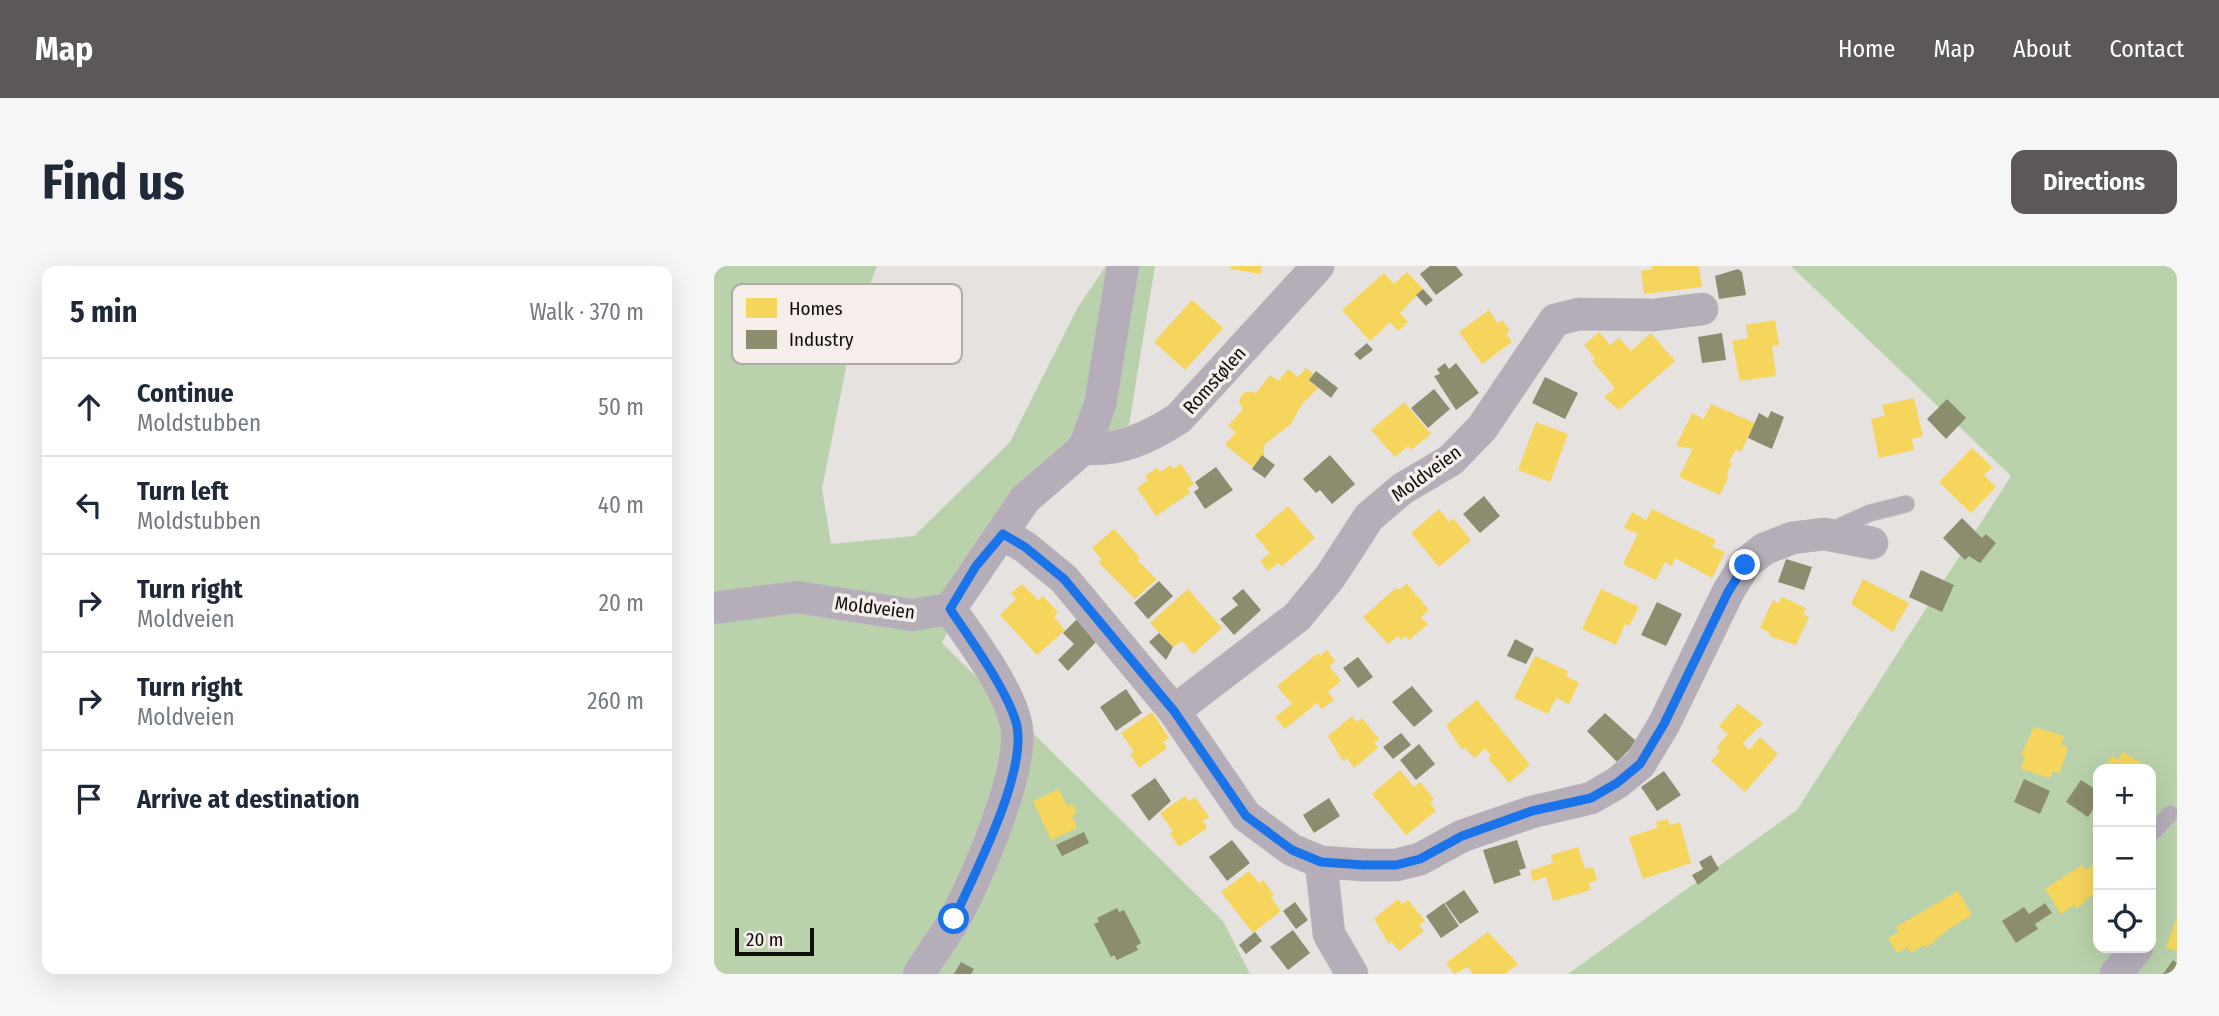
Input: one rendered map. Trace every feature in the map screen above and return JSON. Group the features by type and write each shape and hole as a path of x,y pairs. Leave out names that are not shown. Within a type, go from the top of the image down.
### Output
{"street":[{"path":"919,974 954,919 975,872 1012,776 1018,751 1016,724 1006,699 950,609 976,566 1003,534 1024,499 1084,448 1100,405 1122,266"},
{"name":"Romstølen","path":"1084,448 1128,444 1152,436 1179,418 1318,266"},
{"name":"Moldveien","path":"1174,711 1297,617 1330,577 1369,517 1402,489 1451,460 1482,428 1555,320 1578,314 1654,315 1702,309"},
{"path":"1003,534 1025,547 1064,579 1174,711 1246,816 1292,850 1321,862 1396,865 1420,859 1462,836 1491,825 1591,798 1617,783 1640,764 1664,724 1728,592 1745,565 1765,549 1792,538 1824,534 1872,544"},
{"name":"Moldveien","path":"714,608 797,597 912,615 950,609"},
{"path":"1321,862 1329,934 1352,974"},
{"path":"2116,974 2133,953"}],"lane":[{"path":"1824,534 1870,513 1906,504"},
{"path":"2156,829 2170,814"}],"green space":[{"path":"714,266 877,266 870,284 732,284 732,364 847,364 822,489 831,544 914,536 1010,442 1078,307 1106,266 1155,266 1129,425 1004,518 942,643 1223,921 1250,974 714,974"},
{"path":"1791,266 2177,266 2177,974 1568,974 1797,810 2011,476"}],"building: Homes":[{"path":"1231,266 1262,266 1261,274 1230,269"},
{"path":"1652,266 1699,266 1702,287 1644,294 1641,271 1652,269"},
{"path":"1407,272 1423,289 1400,313 1408,322 1398,331 1390,322 1370,341 1342,310 1384,273 1394,284"},
{"path":"1192,300 1223,328 1185,370 1154,342"},
{"path":"1489,310 1497,323 1502,320 1510,331 1506,334 1512,342 1482,364 1459,332"},
{"path":"1775,320 1779,345 1772,346 1776,376 1740,381 1732,341 1748,338 1746,325"},
{"path":"1599,332 1610,345 1619,338 1631,351 1651,333 1675,361 1619,410 1604,397 1615,388 1592,361 1595,358 1584,345"},
{"path":"1306,368 1314,374 1309,380 1318,388 1302,404 1291,424 1264,445 1264,457 1262,455 1253,467 1225,445 1236,432 1228,426 1243,409 1239,402 1242,394 1249,391 1256,393 1270,375 1278,381 1288,369 1298,377"},
{"path":"1914,398 1923,436 1912,439 1914,450 1879,458 1871,419 1885,416 1882,405"},
{"path":"1404,402 1431,434 1411,450 1408,446 1395,457 1371,430"},
{"path":"1711,404 1755,423 1741,452 1736,449 1729,462 1732,463 1726,475 1729,476 1720,495 1679,477 1693,449 1676,446 1692,413 1704,419"},
{"path":"1536,422 1568,434 1550,482 1518,470"},
{"path":"1972,448 1992,467 1984,475 1996,487 1971,513 1939,482"},
{"path":"1181,464 1194,484 1187,489 1190,493 1156,516 1137,488 1148,480 1145,476 1157,468 1160,472 1171,465 1173,469"},
{"path":"1288,506 1315,538 1282,566 1278,563 1268,571 1260,561 1270,553 1255,535"},
{"path":"1439,509 1449,522 1453,518 1471,540 1439,567 1411,533"},
{"path":"1652,509 1716,540 1712,547 1725,552 1712,578 1675,558 1672,566 1665,562 1656,580 1623,564 1638,534 1624,528 1632,512 1646,520"},
{"path":"1114,529 1140,558 1137,560 1157,579 1135,599 1098,562 1102,560 1092,548"},
{"path":"1863,579 1909,603 1893,632 1851,604"},
{"path":"1022,584 1038,600 1043,596 1058,612 1054,617 1065,630 1037,655 1000,615 1016,599 1011,593"},
{"path":"1407,584 1429,610 1421,617 1428,624 1409,640 1405,636 1401,640 1398,636 1388,644 1363,617 1396,588 1399,590"},
{"path":"1188,589 1222,628 1193,654 1182,641 1173,647 1150,623"},
{"path":"1601,589 1639,607 1629,626 1625,624 1616,645 1582,629"},
{"path":"1782,597 1806,608 1803,614 1809,617 1796,645 1769,636 1770,633 1760,628 1773,600 1779,603"},
{"path":"1327,650 1335,661 1329,666 1341,681 1328,692 1334,700 1322,709 1317,703 1285,729 1275,717 1292,704 1277,686 1318,653 1320,656"},
{"path":"1535,656 1568,671 1566,676 1579,683 1569,704 1556,698 1548,714 1514,698"},
{"path":"1477,700 1530,765 1509,783 1488,758 1491,755 1485,749 1474,758 1465,748 1462,750 1446,725"},
{"path":"1738,704 1763,723 1743,743 1749,750 1760,737 1778,754 1745,792 1711,761 1720,751 1716,748 1728,734 1719,726"},
{"path":"1152,712 1169,738 1163,742 1167,748 1139,768 1130,754 1134,752 1121,733"},
{"path":"1352,716 1357,722 1362,718 1379,739 1374,743 1378,748 1354,768 1347,758 1343,761 1328,736"},
{"path":"2034,727 2064,736 2061,744 2068,747 2060,773 2053,771 2050,778 2021,769 2025,756 2021,755"},
{"path":"2123,752 2143,764 2107,764 2112,756 2118,760"},
{"path":"1400,770 1414,787 1420,782 1434,799 1430,803 1436,811 1406,835 1372,794"},
{"path":"1059,789 1067,806 1072,804 1077,813 1072,816 1077,828 1051,840 1033,801"},
{"path":"1185,796 1189,801 1195,797 1209,817 1203,821 1207,828 1179,847 1170,834 1173,831 1160,813"},
{"path":"1668,819 1670,825 1680,822 1691,863 1643,879 1629,837 1657,828 1656,822"},
{"path":"1578,847 1585,869 1593,867 1597,880 1589,883 1591,890 1553,901 1546,877 1533,881 1530,871 1553,863 1551,855"},
{"path":"2082,865 2086,870 2093,865 2093,894 2076,909 2074,905 2061,914 2045,889"},
{"path":"1249,871 1259,883 1263,880 1274,895 1271,898 1281,911 1253,933 1221,892"},
{"path":"1958,891 1972,915 1926,948 1924,945 1911,953 1907,947 1897,953 1888,938 1899,932 1896,927"},
{"path":"1398,899 1402,904 1408,900 1425,921 1419,925 1424,931 1399,951 1391,941 1389,944 1374,919"},
{"path":"2177,917 2177,951 2166,948"},
{"path":"1488,932 1518,964 1505,974 1473,974 1468,967 1454,974 1446,963"}],"building: Industry":[{"path":"1430,266 1456,266 1463,275 1436,295 1420,274"},
{"path":"1738,269 1742,272 1746,295 1719,299 1715,276"},
{"path":"1423,289 1433,300 1426,306 1416,295"},
{"path":"1722,333 1726,360 1702,363 1698,337"},
{"path":"1367,343 1373,350 1360,360 1354,354"},
{"path":"1445,363 1449,369 1456,363 1479,393 1456,410 1434,376 1440,374 1437,369"},
{"path":"1316,371 1338,388 1331,398 1309,380"},
{"path":"1545,377 1578,393 1565,419 1532,403"},
{"path":"1434,389 1450,409 1428,428 1411,408"},
{"path":"1947,399 1966,418 1946,439 1927,419"},
{"path":"1771,411 1784,417 1772,449 1748,438 1759,413 1768,418"},
{"path":"1262,455 1275,465 1265,478 1252,469"},
{"path":"1330,455 1355,484 1332,504 1320,490 1316,493 1303,479"},
{"path":"1216,467 1233,490 1205,509 1194,492 1199,488 1195,482"},
{"path":"1484,496 1500,516 1480,533 1463,514"},
{"path":"1962,518 1982,538 1986,534 1996,543 1980,563 1969,556 1965,560 1943,538"},
{"path":"1786,559 1812,567 1804,590 1778,582"},
{"path":"1921,570 1954,585 1942,612 1909,597"},
{"path":"1159,581 1173,596 1148,619 1134,603"},
{"path":"1243,589 1261,610 1234,635 1220,619 1238,605 1232,598"},
{"path":"1657,602 1682,614 1666,646 1641,635"},
{"path":"1077,619 1097,641 1068,671 1058,660 1074,644 1063,633"},
{"path":"1159,633 1173,647 1166,660 1149,642"},
{"path":"1515,639 1534,649 1526,664 1507,656"},
{"path":"1358,657 1373,677 1358,688 1343,668"},
{"path":"1412,686 1433,711 1414,727 1392,702"},
{"path":"1126,689 1142,713 1116,731 1100,707"},
{"path":"1605,713 1637,742 1617,762 1587,731"},
{"path":"1401,733 1411,745 1393,759 1383,747"},
{"path":"1419,744 1435,764 1416,780 1400,760"},
{"path":"1664,771 1681,795 1657,811 1641,787"},
{"path":"1155,778 1171,801 1149,821 1131,795"},
{"path":"2024,779 2050,791 2040,814 2014,802"},
{"path":"2081,780 2093,788 2093,810 2088,817 2066,802"},
{"path":"1329,798 1340,816 1314,833 1303,815"},
{"path":"1084,832 1089,843 1062,856 1056,845"},
{"path":"1232,840 1250,863 1227,881 1209,857"},
{"path":"1517,840 1526,868 1519,870 1521,875 1494,884 1483,850"},
{"path":"1711,855 1719,869 1698,885 1692,875 1703,869 1699,862"},
{"path":"1464,890 1479,912 1460,924 1445,903"},
{"path":"1295,902 1308,920 1296,929 1283,911"},
{"path":"1444,903 1459,926 1441,938 1426,916"},
{"path":"2045,903 2052,913 2035,924 2038,929 2016,943 2002,921 2024,907 2029,914"},
{"path":"1117,908 1119,912 1124,910 1141,943 1136,946 1138,950 1117,960 1114,955 1111,957 1094,924 1099,922 1097,918"},
{"path":"1293,930 1310,953 1288,970 1270,947"},
{"path":"1255,932 1262,941 1246,954 1239,945"},
{"path":"2173,960 2177,963 2177,974 2163,974"},
{"path":"961,962 974,969 971,974 954,974"}],"route":[{"path":"954,919 986,849 1018,751 1016,724 1006,699 950,609 976,566 1003,534 1025,547 1064,579 1174,711 1246,816 1292,850 1321,862 1364,865 1396,865 1420,859 1462,836 1532,811 1591,798 1617,783 1640,764 1664,724 1728,592 1745,565"}]}
